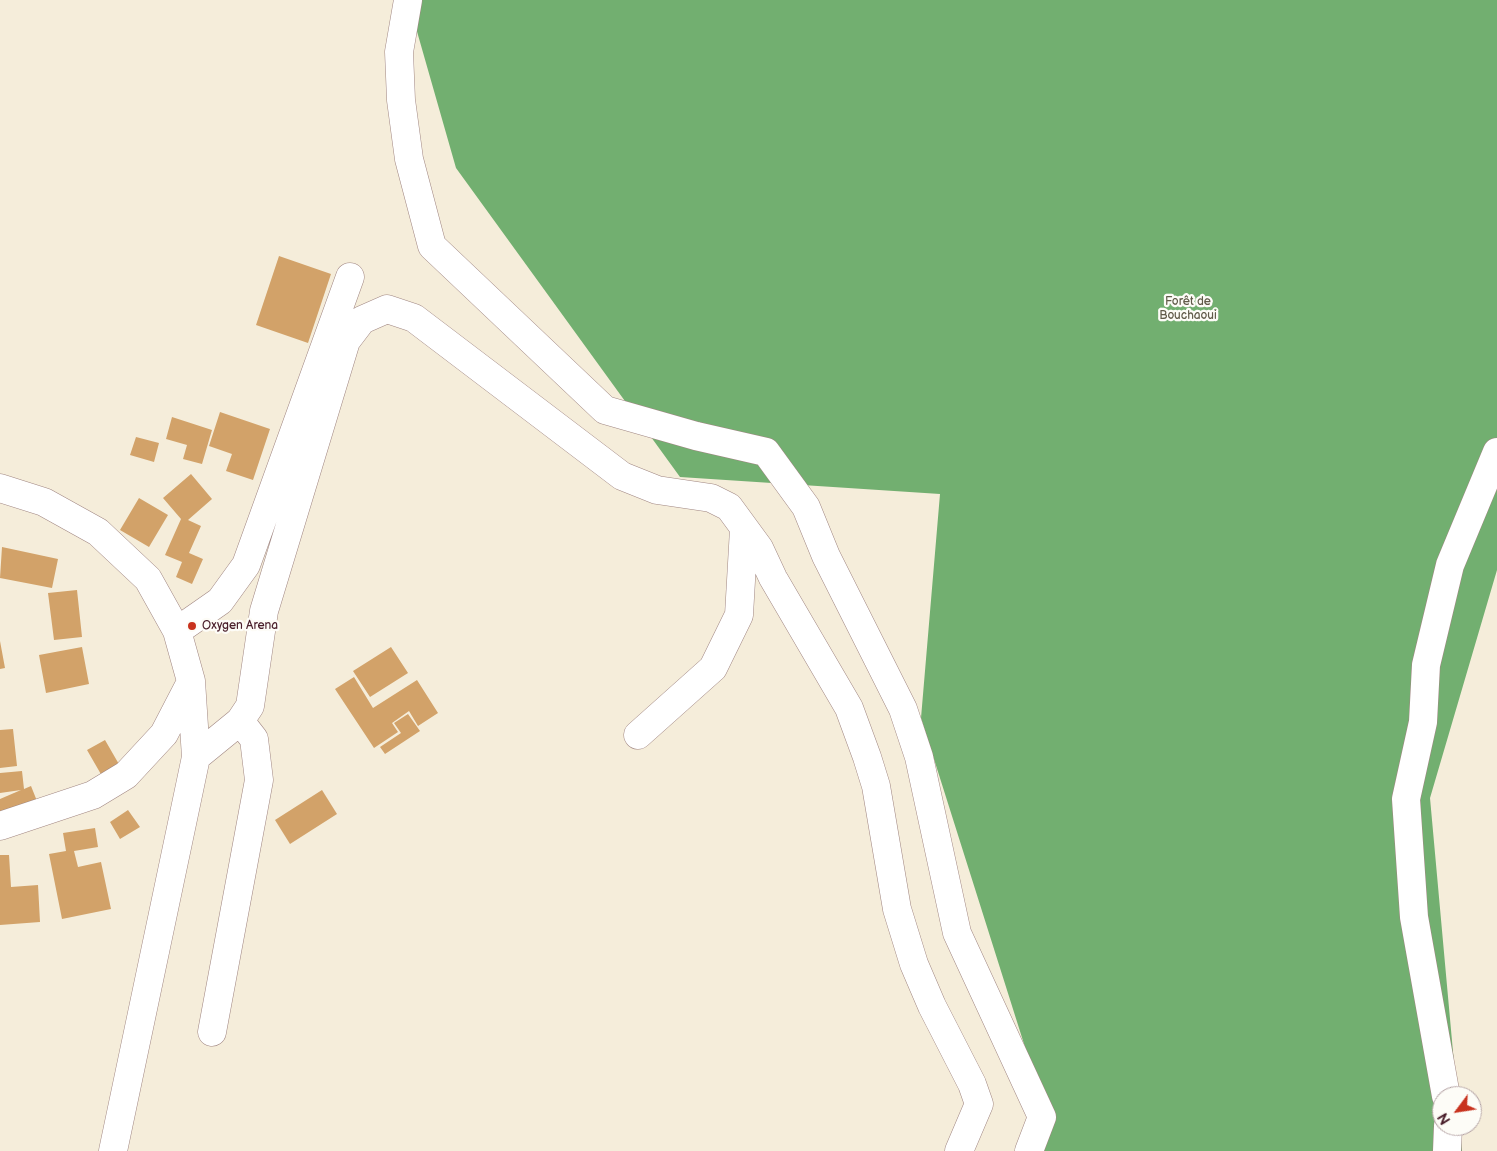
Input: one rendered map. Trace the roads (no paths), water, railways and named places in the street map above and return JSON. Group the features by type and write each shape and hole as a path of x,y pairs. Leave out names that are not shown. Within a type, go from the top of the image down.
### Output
{"street":[{"path":"408,0 399,52 401,100 409,159 432,246 606,410 696,436 766,452 806,508 826,556 903,709 919,757 957,933 1042,1117 1029,1151"},
{"path":"177,631 220,601 246,565 350,277"},
{"path":"196,757 240,722 250,706 264,611 346,340 362,320 387,309 414,318 622,476 657,490 711,498 728,507 759,548 773,578 849,708 867,757 876,786 897,909 914,964 932,1006 972,1084 979,1104 959,1151"},
{"path":"1444,1086 1414,917 1406,798 1423,722 1426,665 1450,565 1497,452"},
{"path":"0,488 44,502 98,532 148,579 177,631 191,680 196,757 113,1151"},
{"path":"638,736 714,668 739,615 744,529"},
{"path":"0,826 94,795 126,775 164,734 191,680"},
{"path":"212,1032 259,780 254,739 240,722"},
{"path":"1447,1151 1448,1136"}],"place":[{"name":"Oxygen Arena","path":"192,626"}],"park label":[{"name":"Forêt de Bouchaoui","path":"1188,309"}]}
